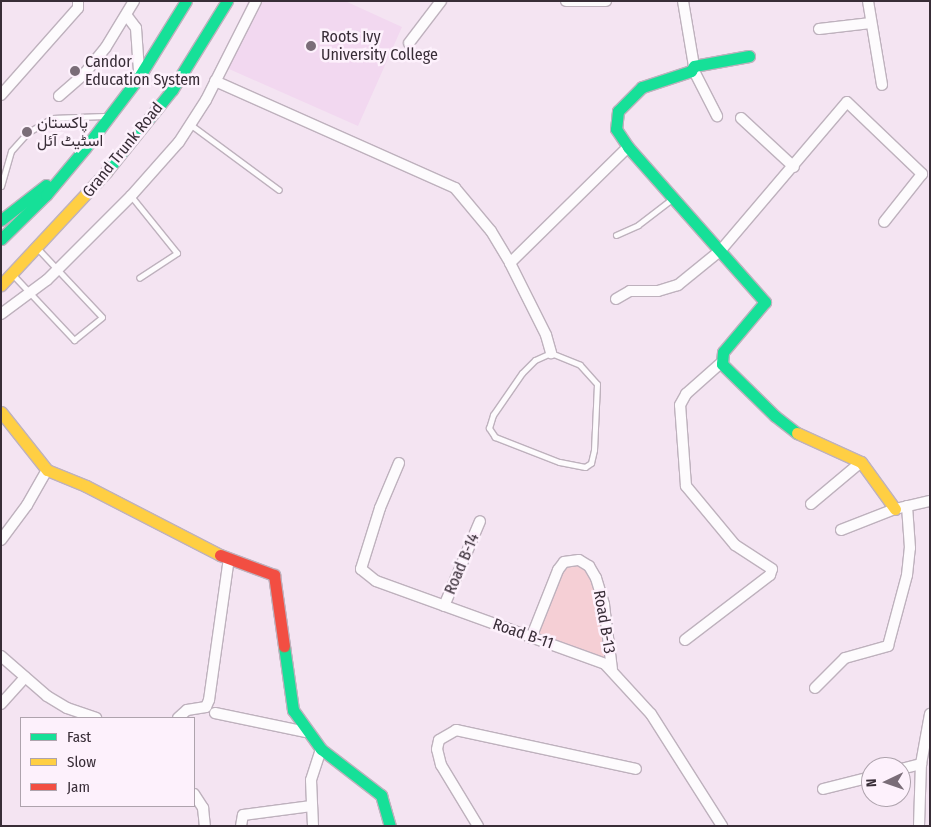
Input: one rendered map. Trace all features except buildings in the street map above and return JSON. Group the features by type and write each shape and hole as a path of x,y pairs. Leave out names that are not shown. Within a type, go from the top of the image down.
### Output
{"main road":[{"name":"Grand Trunk Road","path":"1,239 46,196 86,148 138,77 186,1"},
{"name":"Grand Trunk Road","path":"1,285 103,176 172,90 228,1"},
{"path":"749,56 694,68 652,82 628,98 618,111 616,129 628,147 765,302 723,352 722,362 775,416 803,437 861,462 895,509"},
{"path":"1,220 86,148"},
{"path":"1,412 47,470 86,486 182,538 274,574 289,692 294,710 306,732 321,749 381,795 390,826"}],"street":[{"path":"59,96 85,74 127,16 134,1"},
{"path":"1,314 58,269 131,196 179,142 216,81 256,1"},
{"path":"409,42 439,1 444,1"},
{"path":"566,1 606,1"},
{"path":"683,1 694,68 717,116"},
{"path":"868,1 882,85"},
{"path":"1,95 78,4"},
{"path":"127,16 136,28 139,41 138,77"},
{"path":"819,29 871,23"},
{"path":"216,81 444,181 464,197 491,231 510,262 546,335 551,353"},
{"path":"616,299 630,291 658,291 678,285 721,250 794,167 846,102 922,174 884,222"},
{"path":"741,118 794,167"},
{"path":"510,262 628,147"},
{"path":"684,640 770,575 772,569 768,564 735,545 686,486 680,405 697,382 722,362"},
{"path":"812,504 861,462"},
{"name":"Road B-11","path":"399,463 380,508 361,569 376,581 531,638 586,656 612,669 651,714 721,825"},
{"path":"1,540 27,505 47,470"},
{"path":"841,530 895,509 930,501"},
{"path":"815,688 845,658 888,646 907,575 910,548 907,506"},
{"name":"Road B-14","path":"444,606 480,522"},
{"path":"179,717 187,710 206,706 209,700 229,558"},
{"name":"Road B-13","path":"531,638 558,570 564,562 579,560 589,566 596,578 604,604 612,669"},
{"path":"1,656 61,706 93,717"},
{"path":"1,704 25,677"},
{"path":"215,713 306,732"},
{"path":"919,826 921,764 930,714"},
{"path":"478,826 441,765 437,748 439,740 456,730 636,770"},
{"path":"313,826 311,780 321,749"},
{"path":"911,766 921,764"},
{"path":"824,789 861,780"},
{"path":"195,796 203,808 205,826"},
{"path":"241,826 242,815 311,806"}],"lane":[{"path":"1,186 11,151 27,133 52,118 110,116"},
{"path":"190,124 278,190"},
{"path":"131,196 177,253 139,278"},
{"path":"616,235 638,225 673,198"},
{"path":"12,274 74,340 102,317 37,248"},
{"path":"551,353 580,365 597,384 594,450 591,463 586,467 559,462 496,437 489,428 493,415 522,374 535,360 551,353"}],"shaded area":[{"name":"Roots Ivy University College","path":"248,1 345,1 402,27 358,126 220,65"},
{"path":"579,562 595,579 611,667 534,638 560,571 566,564"}],"traffic: fast":[{"path":"1,239 46,195 86,147 139,77 186,1"},
{"path":"106,172 172,90 227,1"},
{"path":"749,56 694,66 691,71 642,87 618,111 616,129 628,147 765,302 723,352 722,364 775,416 797,433"},
{"path":"1,220 46,185"},
{"path":"284,646 293,710 321,749 381,795 390,826"}],"traffic: slow":[{"path":"1,285 106,172"},
{"path":"1,412 47,470 86,486 220,555"},
{"path":"797,433 861,462 895,509"}],"traffic: jam":[{"path":"220,555 274,575 284,646"}],"place":[{"name":"Roots Ivy University College","path":"311,46"},
{"name":"Candor Education System","path":"75,71"},
{"name":"پاکستان اسٹیٹ آئل","path":"27,132"}]}
